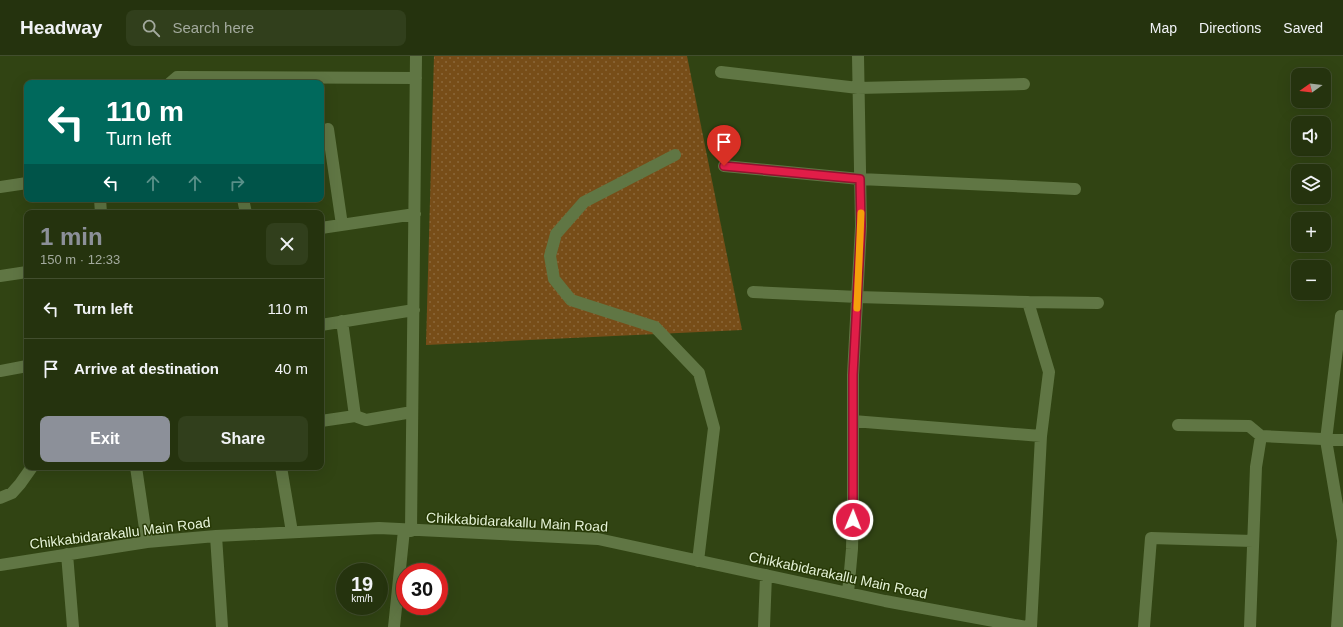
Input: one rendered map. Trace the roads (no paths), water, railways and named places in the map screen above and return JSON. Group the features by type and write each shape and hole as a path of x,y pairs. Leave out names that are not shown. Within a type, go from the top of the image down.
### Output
{"street":[{"path":"394,627 408,530 414,310 416,56"},
{"path":"848,593 852,534 853,375 861,226 858,56"},
{"path":"721,72 858,88 1024,84"},
{"path":"174,80 177,77 416,78"},
{"path":"328,129 342,225"},
{"path":"675,155 584,202 556,234 550,256 554,279 571,300 655,327 700,373 714,428 698,561"},
{"path":"724,166 860,179 1075,189"},
{"path":"0,188 24,184"},
{"path":"324,228 414,214"},
{"path":"0,276 24,272"},
{"path":"753,292 858,297 1098,303"},
{"path":"1028,302 1049,372 1041,436 1031,627"},
{"path":"324,324 414,310"},
{"path":"1337,627 1343,541 1326,440 1341,316"},
{"path":"342,321 355,416"},
{"path":"0,371 24,367"},
{"path":"324,421 355,416 366,420 412,412"},
{"path":"853,421 1041,436"},
{"path":"1178,425 1249,426 1261,436 1343,440"},
{"path":"1250,627 1256,467 1261,436"},
{"path":"0,498 12,493 30,470"},
{"path":"136,470 147,542"},
{"path":"282,470 292,532"},
{"name":"Chikkabidarakallu Main Road","path":"0,564 147,542 216,536 379,528 598,539 885,601 1026,627"},
{"path":"216,536 222,627"},
{"path":"1144,627 1152,538 1253,541"},
{"path":"67,554 72,627"},
{"path":"764,627 766,576"}]}
